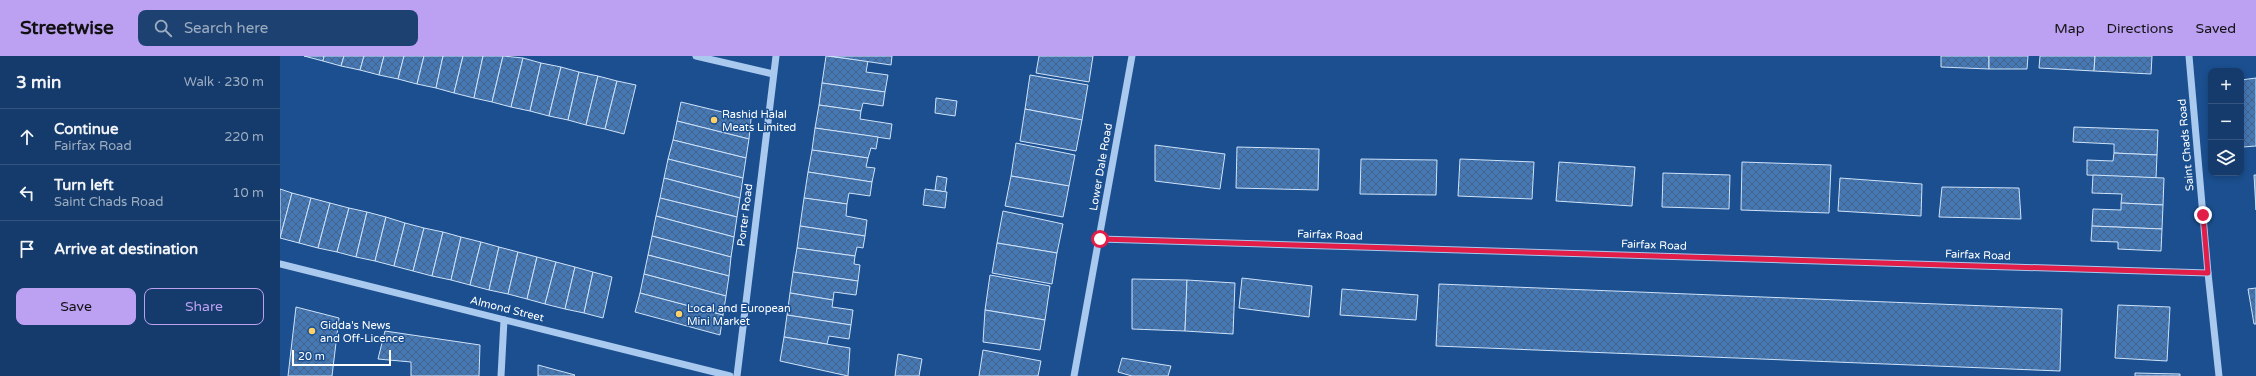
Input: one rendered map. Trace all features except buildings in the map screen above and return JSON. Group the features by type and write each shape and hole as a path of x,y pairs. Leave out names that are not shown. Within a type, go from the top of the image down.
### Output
{"street":[{"path":"696,56 773,74"},
{"name":"Porter Road","path":"737,376 776,56"},
{"name":"Lower Dale Road","path":"1074,376 1132,56"},
{"name":"Saint Chads Road","path":"2189,56 2208,273 2219,376"},
{"name":"Fairfax Road","path":"1100,239 2208,273"},
{"name":"Almond Street","path":"280,264 730,376"},
{"path":"502,376 504,320"}],"place":[{"name":"Rashid Halal Meats Limited","path":"714,120"},
{"name":"Local and European Mini Market","path":"679,314"},
{"name":"Gidda's News and Off-Licence","path":"312,331"}],"route":[{"path":"1100,239 2208,273 2203,215"}]}
